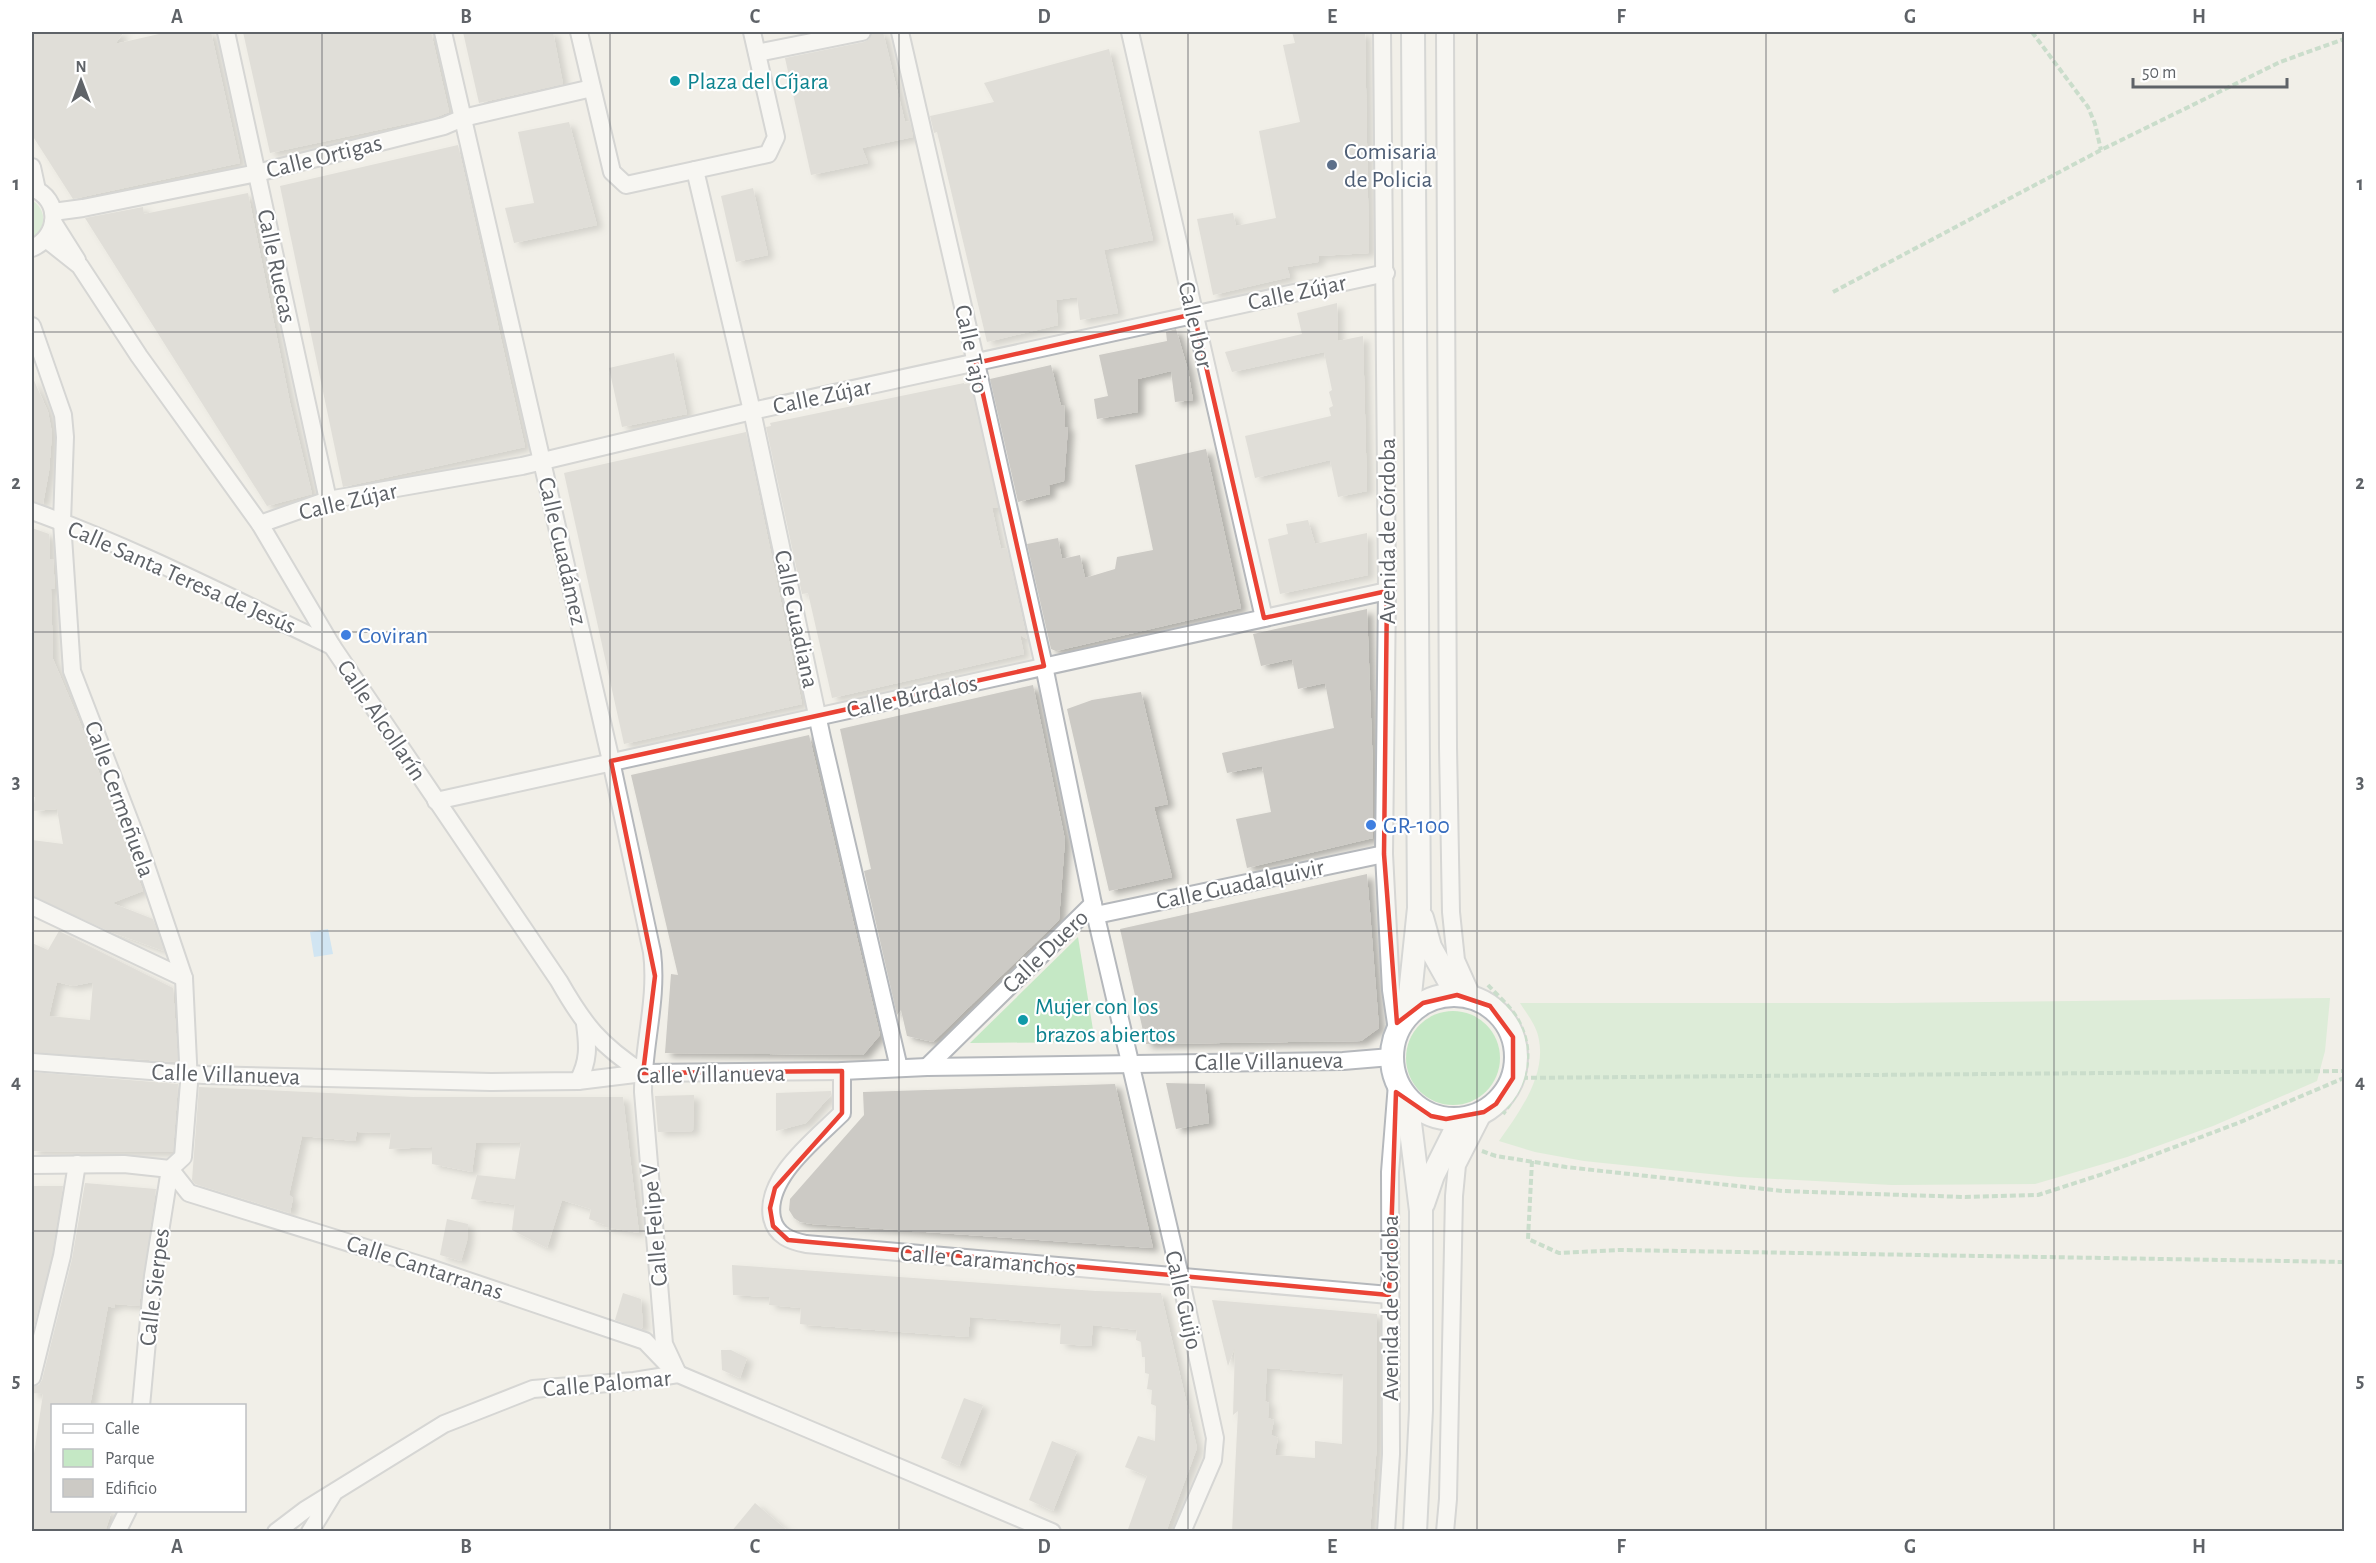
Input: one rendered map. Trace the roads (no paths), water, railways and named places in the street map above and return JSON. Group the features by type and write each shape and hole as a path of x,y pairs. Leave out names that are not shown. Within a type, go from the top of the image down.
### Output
{"street":[{"name":"Calle Ruecas","path":"226,32 328,501"},
{"name":"Calle Guadámez","path":"443,32 611,761 652,952 655,976 643,1073"},
{"path":"579,32 612,172 626,185 768,154 776,137 752,32"},
{"path":"757,53 862,32"},
{"name":"Calle Tajo","path":"900,32 1044,666"},
{"name":"Calle Ibor","path":"1130,32 1264,618"},
{"name":"Avenida de Córdoba","path":"1382,32 1386,273 1387,591 1384,854 1391,990 1403,1022"},
{"name":"Avenida de Córdoba","path":"1403,1022 1419,908 1413,32"},
{"path":"1445,32 1448,747 1451,912 1456,960 1465,996"},
{"name":"Calle Ortigas","path":"53,217 83,208 257,173 444,126 463,118 592,88"},
{"path":"32,167 34,189"},
{"name":"Calle Guadiana","path":"695,170 752,411 818,716 899,1068"},
{"name":"Calle Alcollarín","path":"34,189 50,203 53,217 80,266 139,356 260,524 332,646 559,981 585,1024 608,1048 643,1073"},
{"path":"39,244 53,217"},
{"name":"Calle Alcollarín","path":"39,244 80,266"},
{"name":"Calle Zújar","path":"260,524 328,501 542,462 752,411 1386,273"},
{"name":"Calle Cermeñuela","path":"32,326 63,415 65,437 62,522 72,671 139,845 184,978 189,1074 183,1157 170,1169"},
{"name":"Calle Santa Teresa de Jesús","path":"32,511 177,573 332,646"},
{"name":"Calle Búrdalos","path":"436,801 1387,591"},
{"name":"Calle Duero","path":"927,1067 1095,910 1044,666"},
{"name":"Calle Guadalquivir","path":"1095,910 1384,854"},
{"path":"32,906 184,978"},
{"name":"Avenida de Córdoba","path":"1419,908 1430,947 1465,996"},
{"name":"Calle Guijo","path":"1095,910 1215,1438 1213,1460 1182,1532"},
{"path":"1465,996 1490,1006 1504,1020 1513,1037 1516,1058 1513,1078 1506,1092 1496,1104 1484,1112 1461,1119 1431,1116 1402,1091 1391,1057 1403,1022 1423,1003 1440,997 1465,996"},
{"name":"Calle Alcollarín","path":"578,1081 586,1065 588,1048 585,1024"},
{"name":"Calle Villanueva","path":"32,1062 189,1074 468,1082 578,1081 643,1073 842,1071 927,1067 1343,1060 1391,1057"},
{"name":"Calle Caramanchos","path":"842,1071 842,1113 787,1170 775,1188 770,1208 774,1226 788,1240 807,1245 1389,1295"},
{"name":"Calle Felipe V","path":"643,1073 664,1344 678,1374"},
{"name":"Avenida de Córdoba","path":"1402,1091 1421,1211 1421,1410 1415,1532"},
{"name":"Avenida de Córdoba","path":"1386,1532 1391,1454 1390,1172 1402,1091"},
{"path":"1445,1532 1448,1499 1454,1196 1458,1165 1484,1112"},
{"name":"Avenida de Córdoba","path":"1421,1211 1433,1175 1461,1119"},
{"path":"32,1377 62,1256 77,1164"},
{"path":"32,1165 124,1164 170,1169"},
{"name":"Calle Cantarranas","path":"170,1169 189,1193 430,1268 645,1341 678,1374"},
{"name":"Calle Sierpes","path":"141,1404 153,1276 170,1169"},
{"name":"Calle Palomar","path":"276,1532 335,1491 444,1424 533,1389 634,1381 678,1374 1052,1532"},
{"path":"310,1532 335,1491"},
{"path":"117,1532 127,1512"}],"water":[{"path":"328,929 333,954 314,957 310,932"}],"place":[{"name":"Plaza del Cíjara","path":"675,81"},
{"name":"Comisaria de Policia","path":"1332,165"},
{"name":"Coviran","path":"346,635"},
{"name":"GR-100","path":"1371,825"},
{"name":"Mujer con los brazos abiertos","path":"1023,1020"}]}
